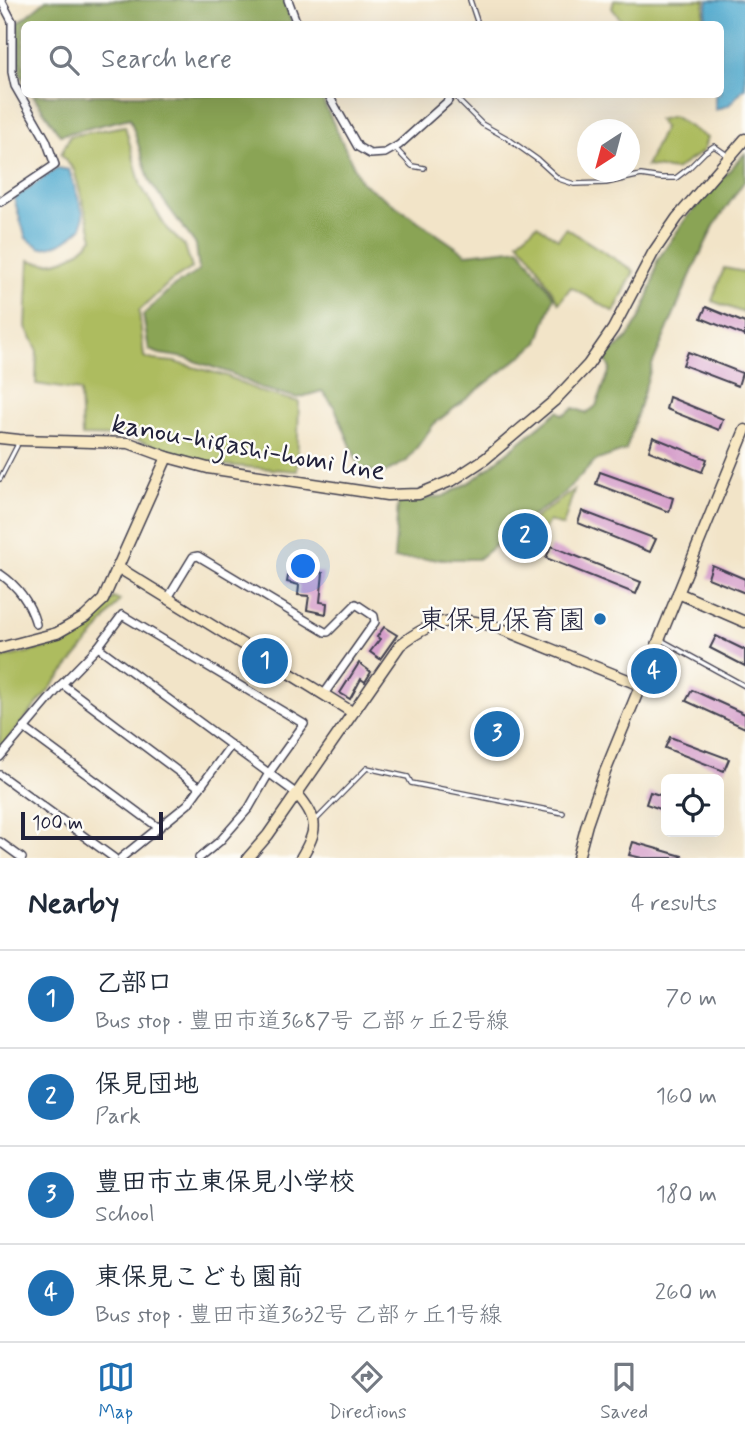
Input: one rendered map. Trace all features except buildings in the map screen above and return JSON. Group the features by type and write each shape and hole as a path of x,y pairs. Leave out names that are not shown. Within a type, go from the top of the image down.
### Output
{"street":[{"path":"1,0 12,21 12,72 21,96"},
{"path":"288,0 296,21"},
{"path":"0,202 55,165 46,140 22,98"},
{"path":"330,98 358,147 370,154 385,152 399,145 450,98"},
{"name":"kanou-higashi-homi line","path":"0,438 129,443 208,468 387,495 419,494 453,480 485,459 545,409 588,365 613,329 653,253 677,218 745,139"},
{"path":"578,858 595,799 745,430"},
{"path":"0,648 57,633 85,617 103,600 167,457"},
{"path":"167,598 194,557 198,556 325,632 356,604 374,616 375,622 324,694"},
{"path":"119,568 352,712"},
{"path":"0,574 10,581 27,601 36,624"},
{"path":"678,593 745,622"},
{"path":"0,757 97,647 121,615 304,724 248,808 220,841 199,858"},
{"path":"248,858 268,835 400,645 416,632 456,619 475,621 494,626 640,685"},
{"path":"97,647 297,794 310,809 314,823 313,839 301,858"},
{"path":"62,684 200,788"},
{"path":"24,728 159,828"},
{"path":"121,858 188,804 231,745"},
{"path":"0,775 114,858"},
{"path":"0,842 22,858"}],"lane":[{"path":"470,0 477,21"},
{"path":"457,98 482,124 538,160 559,179 574,184 606,183 640,175 676,178 714,146 730,156"},
{"path":"394,148 412,166 424,168"},
{"path":"0,479 17,446 17,440"},
{"path":"660,639 745,686"},
{"path":"314,823 368,768 408,777 411,783 563,813"}],"green space":[{"path":"46,0 284,0 291,21 21,21 21,76 18,23"},
{"path":"614,0 705,0 702,21 622,21 612,8"},
{"path":"35,98 321,98 361,182 466,254 520,248 554,297 538,343 434,424 407,461 382,474 360,468 335,408 322,391 298,398 263,389 230,373 185,358 149,350 143,315 171,288 199,271 196,245 150,182 130,118 60,135"},
{"path":"673,116 707,138 703,151 675,170 646,166 664,128 658,120"},
{"path":"125,126 141,186 167,229 185,246 192,268 170,282 139,311 144,357 227,376 261,392 299,402 297,471 209,464 128,437 82,436 80,391 36,384 37,349 26,327 29,260 47,263 64,260 80,251 93,238 74,170 61,154 70,136"},
{"path":"745,153 745,180 714,226 694,267 652,365 626,450 595,461 562,495 478,559 394,559 398,503 444,496 472,481 558,411 563,415 574,408 587,413 596,406 610,369 605,358 627,339 642,314 657,261 687,217"},
{"path":"537,225 558,239 566,228 634,271 614,312 571,287 559,303 531,256 518,241"},
{"path":"724,268 745,272 744,313 712,301"},
{"path":"574,490 563,526 549,521 526,562 496,546"},
{"path":"113,598 120,600 96,633 0,749 0,659 73,638 96,621"}],"water":[{"path":"708,0 745,0 745,87 729,105 715,110 715,98 724,98 724,21 704,21"},
{"path":"57,168 69,170 83,213 82,227 63,242 41,248 26,238 14,199"}],"place":[{"name":"保見団地","path":"525,536"},
{"name":"東保見保育園","path":"600,619"},
{"name":"乙部口","path":"265,661"},
{"name":"東保見こども園前","path":"654,671"},
{"name":"豊田市立東保見小学校","path":"497,734"}]}
